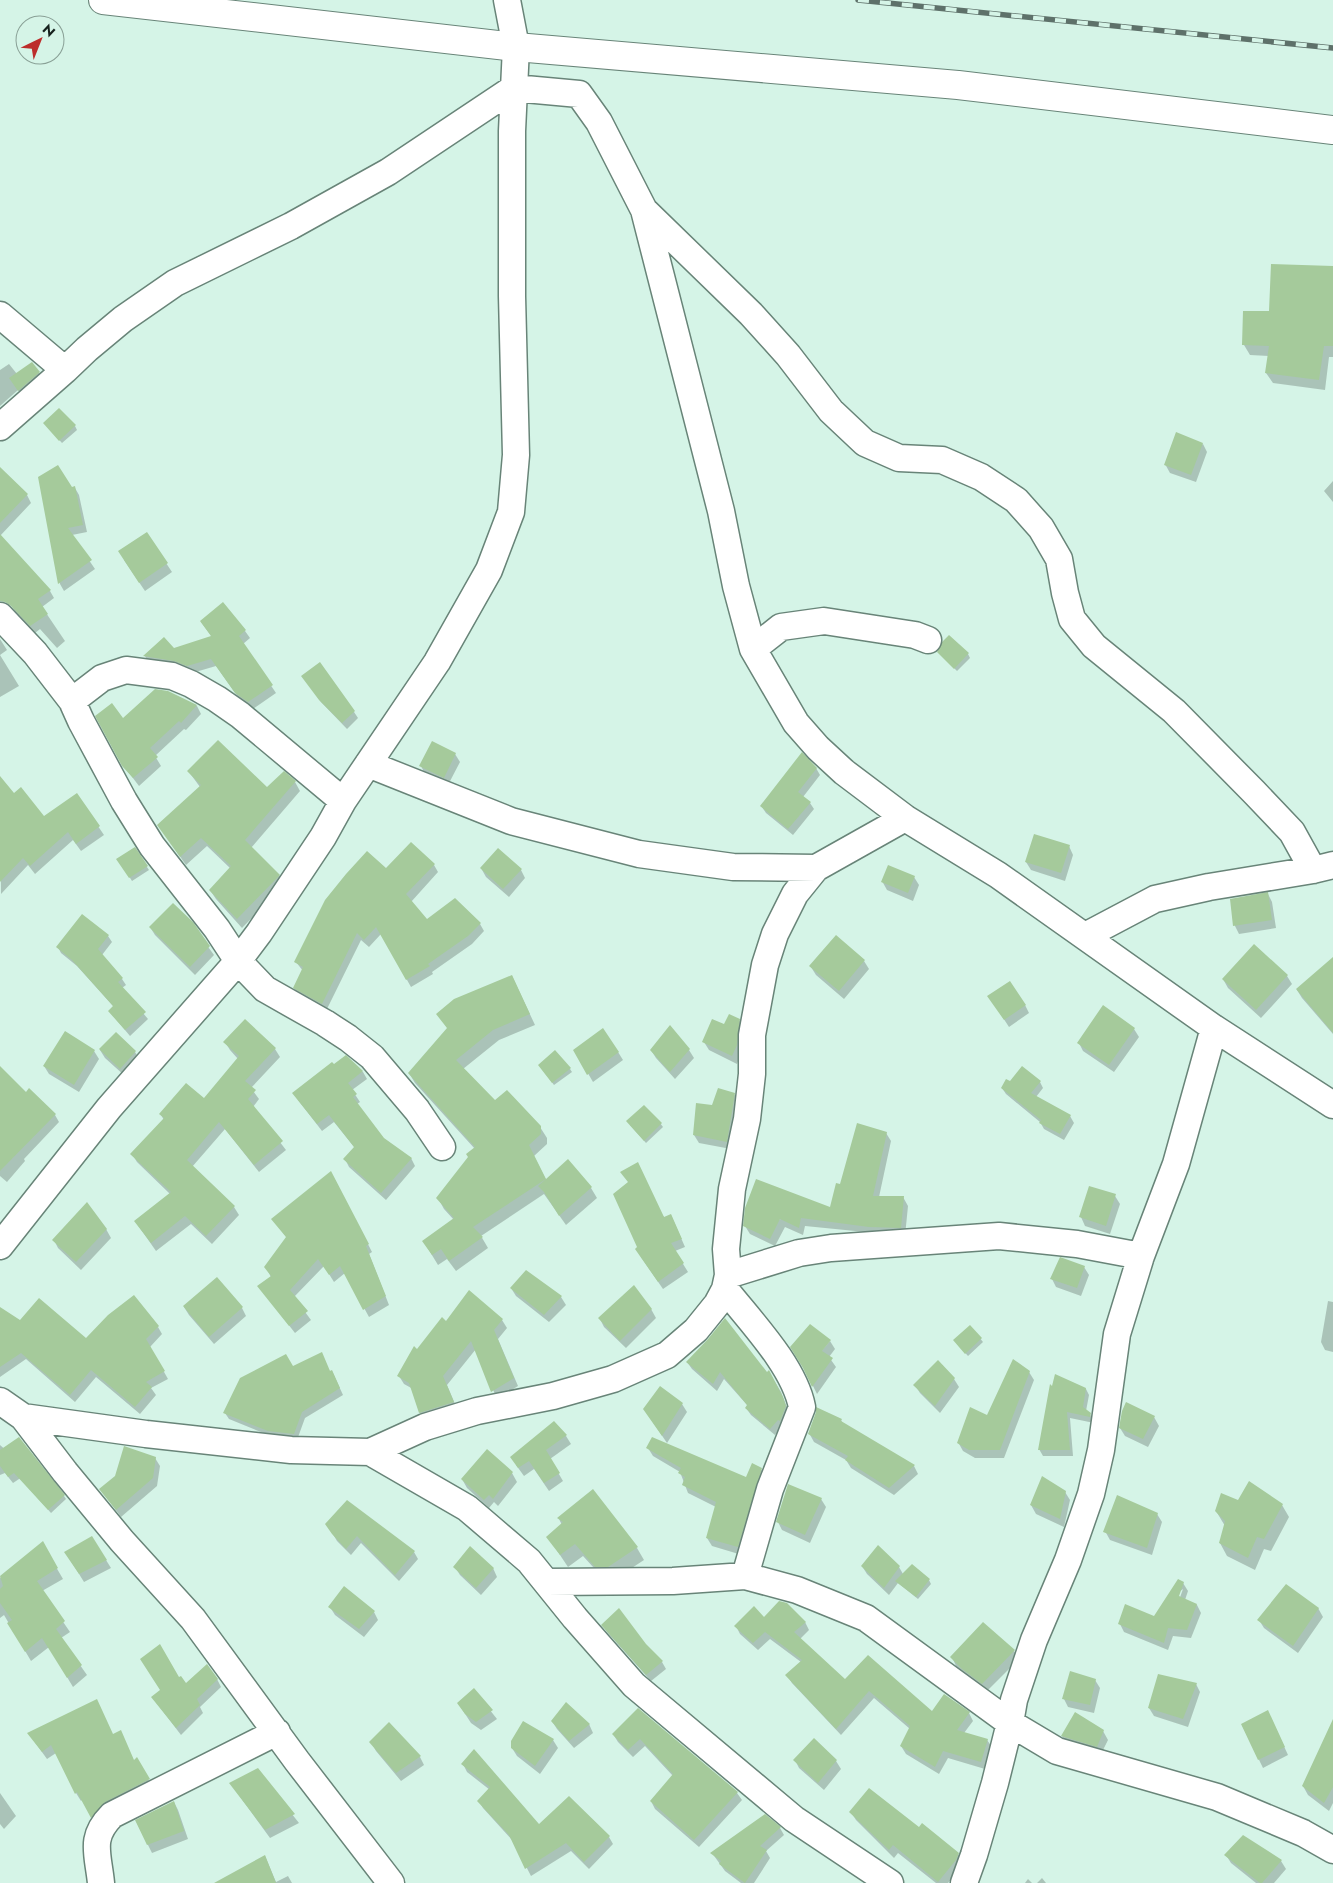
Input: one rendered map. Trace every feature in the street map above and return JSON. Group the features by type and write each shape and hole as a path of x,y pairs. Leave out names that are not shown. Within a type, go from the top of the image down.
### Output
{"street":[{"path":"103,0 516,47 958,85 1333,130"},
{"path":"0,1246 109,1108 238,961 313,852 343,801 437,662 489,570 511,512 516,455 512,296 512,140 516,47 506,0"},
{"path":"0,426 123,319 175,284 291,226 388,172 514,88 579,94 599,122 644,210 721,511 736,586 753,649 796,723 818,748 844,772 905,818 998,875 1214,1028 1333,1105"},
{"path":"644,210 751,314 788,355 830,411 865,443 900,458 942,460 981,477 1016,500 1041,528 1059,559 1065,594 1072,619 1094,646 1174,711 1254,792 1323,867"},
{"path":"0,315 65,370"},
{"path":"0,616 35,653 72,701 124,801 152,846 217,929 238,961 265,989 325,1023 372,1057 417,1110 442,1147"},
{"path":"753,649 781,627 824,621 915,635 928,640"},
{"path":"72,701 102,678 126,670 172,676 191,684 232,710 280,746 343,801"},
{"path":"368,764 511,821 639,854 733,867 816,868"},
{"path":"23,1417 146,1434 291,1450 370,1452 434,1425 478,1410 553,1396 613,1380 667,1355 696,1330 716,1304 727,1282 726,1249 732,1189 747,1119 752,1074 752,1034 765,965 775,934 795,894 816,868 905,818"},
{"path":"1085,936 1155,899 1209,887 1323,867"},
{"path":"964,1883 995,1783 1014,1700 1034,1640 1068,1560 1091,1494 1101,1450 1117,1334 1141,1256 1176,1164 1214,1028"},
{"path":"727,1282 799,1253 831,1248 999,1236 1077,1244 1141,1256"},
{"path":"727,1282 776,1353 800,1394 802,1407 770,1489 745,1576"},
{"path":"0,1401 23,1417 122,1541 193,1618 276,1732 391,1883"},
{"path":"370,1452 467,1508 529,1561 575,1618 634,1685 794,1819 890,1883"},
{"path":"546,1582 673,1581 745,1576 797,1590 866,1618 1010,1723 1057,1752 1217,1797 1302,1833 1333,1850"},
{"path":"101,1883 96,1839 102,1825 112,1815 276,1732"}],"building":[{"path":"1271,264 1333,266 1333,346 1324,346 1319,380 1265,373 1269,346 1242,345 1243,311 1269,311"},
{"path":"32,362 40,372 18,391 9,378"},
{"path":"59,408 76,425 59,441 43,423"},
{"path":"1176,432 1203,443 1191,475 1164,465"},
{"path":"58,465 72,487 75,486 83,525 68,528 92,560 58,584 38,477"},
{"path":"0,467 28,494 0,523"},
{"path":"147,532 168,563 139,583 118,551"},
{"path":"0,534 51,590 38,599 48,614 30,626 11,606 0,601"},
{"path":"223,602 246,630 239,636 273,685 248,702 235,693 211,659 187,666 174,661 143,656 164,637 174,648 211,636 200,621"},
{"path":"949,635 969,653 954,669 937,652 942,642"},
{"path":"320,662 355,711 342,723 319,700 301,676"},
{"path":"155,689 168,691 197,705 181,723 179,721 150,748 158,757 133,778 122,766 95,716 112,703 123,718"},
{"path":"218,740 267,787 284,771 296,781 245,840 280,875 237,919 209,890 231,866 201,838 180,857 157,825 201,785 187,771"},
{"path":"432,741 456,753 444,778 419,766"},
{"path":"802,752 817,768 798,792 811,802 788,829 760,806"},
{"path":"0,776 14,793 21,787 44,816 77,793 100,826 76,844 68,832 30,866 23,858 0,882"},
{"path":"1034,834 1070,845 1061,873 1025,862"},
{"path":"411,842 435,864 406,894 427,919 455,898 481,923 468,936 428,964 430,966 406,980 376,927 364,940 357,933 322,1004 293,988 303,967 294,962 325,900 346,874 367,851 386,868"},
{"path":"135,847 148,866 129,878 116,859"},
{"path":"498,848 522,869 503,889 480,868"},
{"path":"888,865 915,876 908,893 881,882"},
{"path":"1268,892 1272,920 1233,926 1230,899"},
{"path":"173,903 193,922 210,946 190,967 149,927"},
{"path":"82,914 109,935 98,949 123,978 118,982 146,1012 125,1030 108,1011 113,1006 72,960 56,947"},
{"path":"836,935 865,960 839,991 809,966"},
{"path":"1254,944 1288,975 1256,1010 1222,979"},
{"path":"1333,957 1333,1033 1296,989"},
{"path":"512,975 530,1014 493,1030 456,1060 495,1100 507,1090 541,1126 541,1134 529,1145 546,1179 473,1227 483,1237 449,1261 441,1249 432,1255 422,1241 454,1218 436,1198 468,1157 466,1154 475,1147 408,1073 447,1028 436,1014 454,999"},
{"path":"1010,981 1026,1005 1004,1020 987,996"},
{"path":"1103,1005 1135,1028 1109,1065 1077,1043"},
{"path":"729,1014 740,1019 737,1045 732,1056 702,1042 712,1019 724,1024"},
{"path":"245,1019 276,1048 245,1081 256,1090 248,1099 283,1141 254,1165 219,1122 187,1160 235,1206 206,1236 185,1216 151,1243 134,1221 171,1192 130,1154 164,1118 159,1114 186,1083 204,1098 239,1056 223,1042"},
{"path":"670,1025 690,1049 670,1072 650,1050"},
{"path":"603,1028 619,1052 587,1075 573,1050"},
{"path":"65,1031 95,1050 74,1085 43,1066"},
{"path":"116,1032 136,1051 120,1069 99,1049"},
{"path":"555,1050 571,1068 552,1083 538,1065"},
{"path":"346,1055 363,1071 348,1083 357,1094 353,1097 384,1138 412,1158 381,1193 343,1159 354,1147 329,1115 317,1124 292,1093 332,1062 334,1064"},
{"path":"0,1066 26,1092 29,1088 56,1114 0,1171"},
{"path":"1022,1066 1041,1081 1031,1093 1071,1115 1060,1134 1039,1123 1041,1120 1001,1088 1006,1079 1010,1081"},
{"path":"718,1088 735,1093 727,1142 693,1135 696,1103 712,1105"},
{"path":"644,1105 662,1123 644,1141 626,1121"},
{"path":"857,1123 887,1132 873,1196 904,1196 901,1228 869,1227 801,1218 799,1228 780,1219 770,1239 743,1226 745,1208 756,1179 830,1207 836,1183 840,1184"},
{"path":"568,1159 592,1187 559,1216 538,1186"},
{"path":"638,1162 664,1217 671,1214 682,1239 671,1243 684,1263 658,1282 635,1249 637,1247 613,1194 628,1182 620,1172"},
{"path":"331,1171 369,1244 366,1246 386,1296 363,1310 340,1266 329,1275 318,1259 290,1290 308,1311 289,1326 257,1286 271,1276 264,1267 286,1237 271,1219"},
{"path":"1089,1186 1116,1194 1106,1226 1079,1217"},
{"path":"87,1202 107,1229 76,1262 52,1240"},
{"path":"1060,1257 1085,1266 1077,1288 1050,1279"},
{"path":"526,1270 562,1296 544,1315 510,1288"},
{"path":"217,1277 243,1307 209,1337 183,1306"},
{"path":"634,1285 652,1309 620,1341 598,1318"},
{"path":"469,1290 503,1319 494,1330 514,1378 491,1392 471,1341 443,1376 454,1402 419,1413 409,1383 397,1376 414,1346 417,1349 442,1317 446,1321"},
{"path":"134,1295 159,1326 146,1339 165,1371 146,1382 152,1387 135,1407 91,1370 70,1395 21,1353 0,1367 0,1307 20,1320 39,1298 86,1338 108,1315"},
{"path":"725,1318 767,1372 769,1370 783,1397 786,1406 780,1421 778,1420 770,1429 745,1408 747,1405 720,1372 713,1384 686,1362"},
{"path":"810,1324 831,1340 822,1351 833,1358 812,1387 790,1347"},
{"path":"970,1325 982,1338 965,1354 953,1340"},
{"path":"322,1352 340,1388 302,1412 294,1434 268,1431 223,1413 240,1378 286,1354 293,1366"},
{"path":"1013,1359 1030,1371 1000,1450 969,1450 957,1443 970,1407 987,1415"},
{"path":"938,1360 955,1378 935,1406 913,1385"},
{"path":"1055,1374 1086,1388 1083,1407 1091,1413 1090,1417 1067,1412 1070,1450 1038,1450 1050,1384 1052,1386"},
{"path":"660,1386 683,1403 662,1436 643,1409"},
{"path":"1126,1402 1155,1416 1143,1439 1119,1428 1122,1411"},
{"path":"816,1407 842,1419 841,1421 915,1465 889,1488 845,1460 848,1456 808,1434"},
{"path":"554,1421 567,1435 546,1450 560,1473 544,1483 529,1461 518,1468 510,1457"},
{"path":"19,1437 65,1495 48,1510 14,1473 8,1477 0,1466 0,1450"},
{"path":"652,1437 746,1477 752,1463 762,1468 738,1547 706,1538 716,1502 682,1485 685,1477 678,1473 681,1468 646,1448"},
{"path":"124,1446 156,1457 153,1478 116,1510 99,1489 115,1476"},
{"path":"487,1449 513,1472 493,1499 489,1495 484,1500 461,1479"},
{"path":"1042,1476 1066,1491 1060,1519 1030,1505"},
{"path":"1249,1481 1283,1504 1264,1539 1257,1537 1248,1558 1219,1543 1225,1521 1215,1511 1221,1493 1238,1500"},
{"path":"788,1484 822,1498 805,1535 776,1522"},
{"path":"593,1489 638,1547 608,1567 595,1567 575,1544 560,1555 546,1537 563,1522 557,1518"},
{"path":"1117,1495 1158,1513 1147,1548 1103,1532"},
{"path":"347,1500 415,1551 395,1575 357,1536 346,1549 325,1524"},
{"path":"92,1536 107,1560 79,1574 64,1552"},
{"path":"43,1541 58,1568 37,1581 65,1621 56,1629 82,1665 67,1678 42,1638 25,1652 7,1623 12,1620 0,1603 0,1589 3,1586 0,1576"},
{"path":"878,1545 900,1566 884,1588 861,1566"},
{"path":"470,1546 494,1568 476,1588 453,1567"},
{"path":"912,1564 930,1579 916,1597 895,1581"},
{"path":"1178,1579 1184,1582 1179,1596 1197,1604 1187,1630 1168,1628 1164,1643 1118,1624 1125,1604 1154,1616"},
{"path":"1286,1584 1319,1608 1293,1646 1257,1620"},
{"path":"344,1586 375,1611 359,1629 328,1607"},
{"path":"779,1601 787,1603 806,1622 794,1632 845,1679 868,1655 932,1711 944,1694 970,1712 957,1730 988,1739 981,1762 943,1751 935,1767 900,1746 910,1726 869,1691 836,1729 785,1675 802,1660 765,1632 753,1643 734,1626 754,1606 764,1617"},
{"path":"619,1608 646,1644 663,1661 646,1675 601,1625"},
{"path":"983,1622 1015,1650 982,1684 950,1657"},
{"path":"160,1644 179,1677 181,1676 186,1683 207,1664 218,1679 197,1699 200,1705 176,1728 151,1697 160,1690 140,1659"},
{"path":"1070,1671 1096,1679 1090,1705 1062,1699"},
{"path":"1158,1674 1197,1683 1183,1719 1148,1708"},
{"path":"474,1688 493,1710 476,1722 465,1714 457,1703"},
{"path":"97,1699 113,1734 121,1730 134,1760 137,1757 150,1779 105,1802 91,1818 77,1792 75,1794 51,1745 42,1752 27,1733"},
{"path":"566,1702 590,1724 569,1741 551,1721"},
{"path":"638,1708 738,1792 694,1840 650,1801 673,1774 640,1739 628,1750 612,1734"},
{"path":"1268,1710 1285,1747 1258,1760 1241,1724"},
{"path":"1075,1712 1104,1730 1097,1747 1061,1736"},
{"path":"1333,1719 1333,1787 1324,1803 1302,1786"},
{"path":"523,1721 554,1739 535,1766 511,1748 511,1741"},
{"path":"389,1722 421,1756 396,1773 369,1742"},
{"path":"814,1738 837,1760 818,1783 793,1760"},
{"path":"474,1749 539,1824 569,1796 610,1836 584,1862 566,1843 525,1869 509,1835 477,1801 490,1787 461,1764"},
{"path":"258,1768 295,1814 265,1830 229,1783"},
{"path":"869,1788 919,1827 922,1823 959,1853 956,1860 938,1882 893,1845 889,1850 849,1812"},
{"path":"174,1801 184,1831 147,1845 135,1820"},
{"path":"765,1814 781,1827 760,1846 767,1850 745,1883 719,1864 721,1861 710,1853"},
{"path":"1243,1835 1282,1860 1262,1883 1224,1855"},
{"path":"265,1855 276,1883 214,1883"}],"railway":[{"path":"858,0 1333,48"}]}
